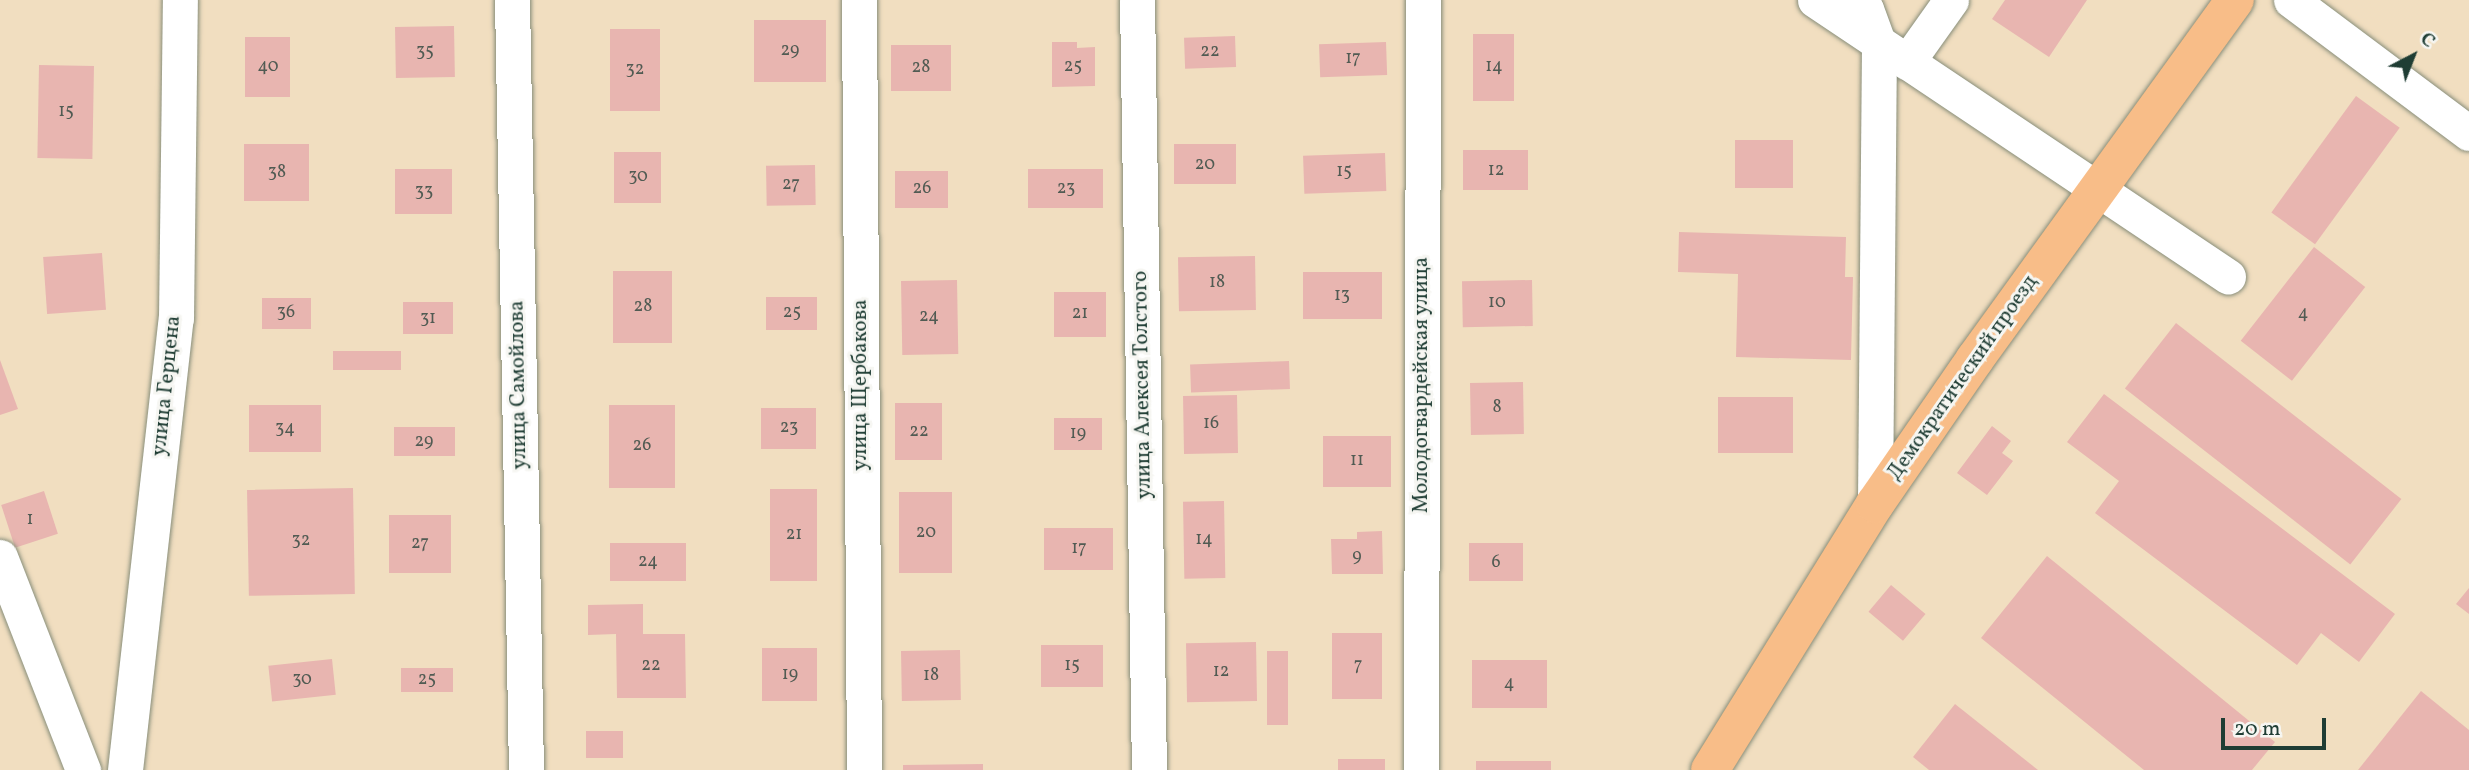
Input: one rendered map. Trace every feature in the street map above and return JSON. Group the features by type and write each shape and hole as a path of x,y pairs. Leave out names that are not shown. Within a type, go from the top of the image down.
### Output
{"main road":[{"name":"Демократический проезд","path":"1710,770 1875,505 2235,0"}],"street":[{"name":"улица Герцена","path":"125,770 176,318 180,0"},
{"name":"улица Самойлова","path":"512,0 526,770"},
{"name":"улица Щербакова","path":"859,0 864,770"},
{"name":"улица Алексея Толстого","path":"1137,0 1149,770"},
{"name":"Молодогвардейская улица","path":"1421,770 1423,0"},
{"path":"1815,0 2228,277"},
{"path":"1859,0 1893,53 1875,505"},
{"path":"1893,53 1951,0"},
{"path":"2291,0 2469,133"},
{"path":"0,557 83,770"}],"building":[{"path":"2005,0 2087,0 2049,57 1992,19"},
{"path":"754,20 826,20 826,82 754,82"},
{"path":"454,26 455,77 396,78 395,27"},
{"path":"610,29 660,29 660,111 610,111"},
{"path":"1473,34 1514,34 1514,101 1473,101"},
{"path":"1235,36 1236,67 1185,69 1184,38"},
{"path":"245,37 290,37 290,97 245,97"},
{"path":"1052,42 1077,42 1077,48 1095,47 1095,86 1052,87"},
{"path":"1386,42 1387,75 1320,77 1319,44"},
{"path":"891,45 951,45 951,91 891,91"},
{"path":"39,65 94,66 92,159 37,158"},
{"path":"2356,96 2400,128 2315,244 2271,212"},
{"path":"1735,140 1793,140 1793,188 1735,188"},
{"path":"244,144 309,144 309,201 244,201"},
{"path":"1174,144 1236,144 1236,184 1174,184"},
{"path":"1463,150 1528,150 1528,190 1463,190"},
{"path":"614,152 661,152 661,203 614,203"},
{"path":"1385,153 1386,191 1304,194 1303,156"},
{"path":"815,165 816,205 767,206 766,166"},
{"path":"395,169 452,169 452,214 395,214"},
{"path":"1028,169 1103,169 1103,208 1028,208"},
{"path":"895,171 948,171 948,208 895,208"},
{"path":"1679,232 1846,237 1845,277 1853,277 1851,360 1736,357 1738,274 1678,272"},
{"path":"2314,247 2365,287 2292,381 2241,341"},
{"path":"102,253 106,310 47,314 43,257"},
{"path":"1255,256 1256,310 1179,311 1178,257"},
{"path":"613,271 672,271 672,343 613,343"},
{"path":"1303,272 1382,272 1382,319 1303,319"},
{"path":"957,280 958,354 902,355 901,281"},
{"path":"1532,280 1533,326 1463,327 1462,281"},
{"path":"1054,292 1106,292 1106,337 1054,337"},
{"path":"766,297 817,297 817,330 766,330"},
{"path":"262,298 311,298 311,329 262,329"},
{"path":"403,302 453,302 453,334 403,334"},
{"path":"2176,323 2401,499 2350,564 2125,388"},
{"path":"333,351 401,351 401,370 333,370"},
{"path":"0,360 18,409 0,415"},
{"path":"1289,361 1290,389 1191,392 1190,364"},
{"path":"1523,382 1524,434 1471,435 1470,383"},
{"path":"2104,394 2395,614 2359,662 2321,633 2297,665 2095,513 2119,481 2067,442"},
{"path":"1237,395 1238,453 1184,454 1183,396"},
{"path":"1718,397 1793,397 1793,453 1718,453"},
{"path":"895,403 942,403 942,460 895,460"},
{"path":"249,405 321,405 321,452 249,452"},
{"path":"609,405 675,405 675,488 609,488"},
{"path":"761,408 816,408 816,449 761,449"},
{"path":"1054,418 1102,418 1102,450 1054,450"},
{"path":"1992,426 2011,441 2002,453 2013,461 1987,495 1957,473"},
{"path":"394,427 455,427 455,456 394,456"},
{"path":"1323,436 1391,436 1391,487 1323,487"},
{"path":"353,488 355,594 249,596 247,490"},
{"path":"770,489 817,489 817,581 770,581"},
{"path":"44,491 58,534 15,548 1,505"},
{"path":"899,492 952,492 952,573 899,573"},
{"path":"1224,501 1225,578 1184,579 1183,502"},
{"path":"389,515 451,515 451,573 389,573"},
{"path":"1044,528 1113,528 1113,570 1044,570"},
{"path":"1382,531 1383,574 1332,574 1331,539 1357,539 1357,532"},
{"path":"610,543 686,543 686,581 610,581"},
{"path":"1469,543 1523,543 1523,581 1469,581"},
{"path":"2047,556 2275,742 2252,770 2144,770 1981,638"},
{"path":"1891,585 1925,614 1903,641 1869,612"},
{"path":"2469,588 2469,614 2456,604"},
{"path":"643,604 643,634 685,634 686,698 617,698 616,634 588,635 588,605"},
{"path":"1332,633 1382,633 1382,699 1332,699"},
{"path":"1256,642 1257,701 1187,702 1186,643"},
{"path":"1041,645 1103,645 1103,687 1041,687"},
{"path":"762,648 817,648 817,701 762,701"},
{"path":"960,650 961,700 902,701 901,651"},
{"path":"1267,651 1288,651 1288,725 1267,725"},
{"path":"332,659 336,695 272,701 268,666"},
{"path":"1472,660 1547,660 1547,708 1472,708"},
{"path":"401,668 453,668 453,692 401,692"},
{"path":"2421,691 2469,730 2469,770 2358,770"},
{"path":"1955,704 2038,770 1929,770 1913,757"},
{"path":"586,731 623,731 623,758 586,758"},
{"path":"1338,759 1385,759 1385,770 1338,770"},
{"path":"1476,761 1551,761 1551,770 1476,770"},
{"path":"983,764 983,770 903,770 903,765"}]}
